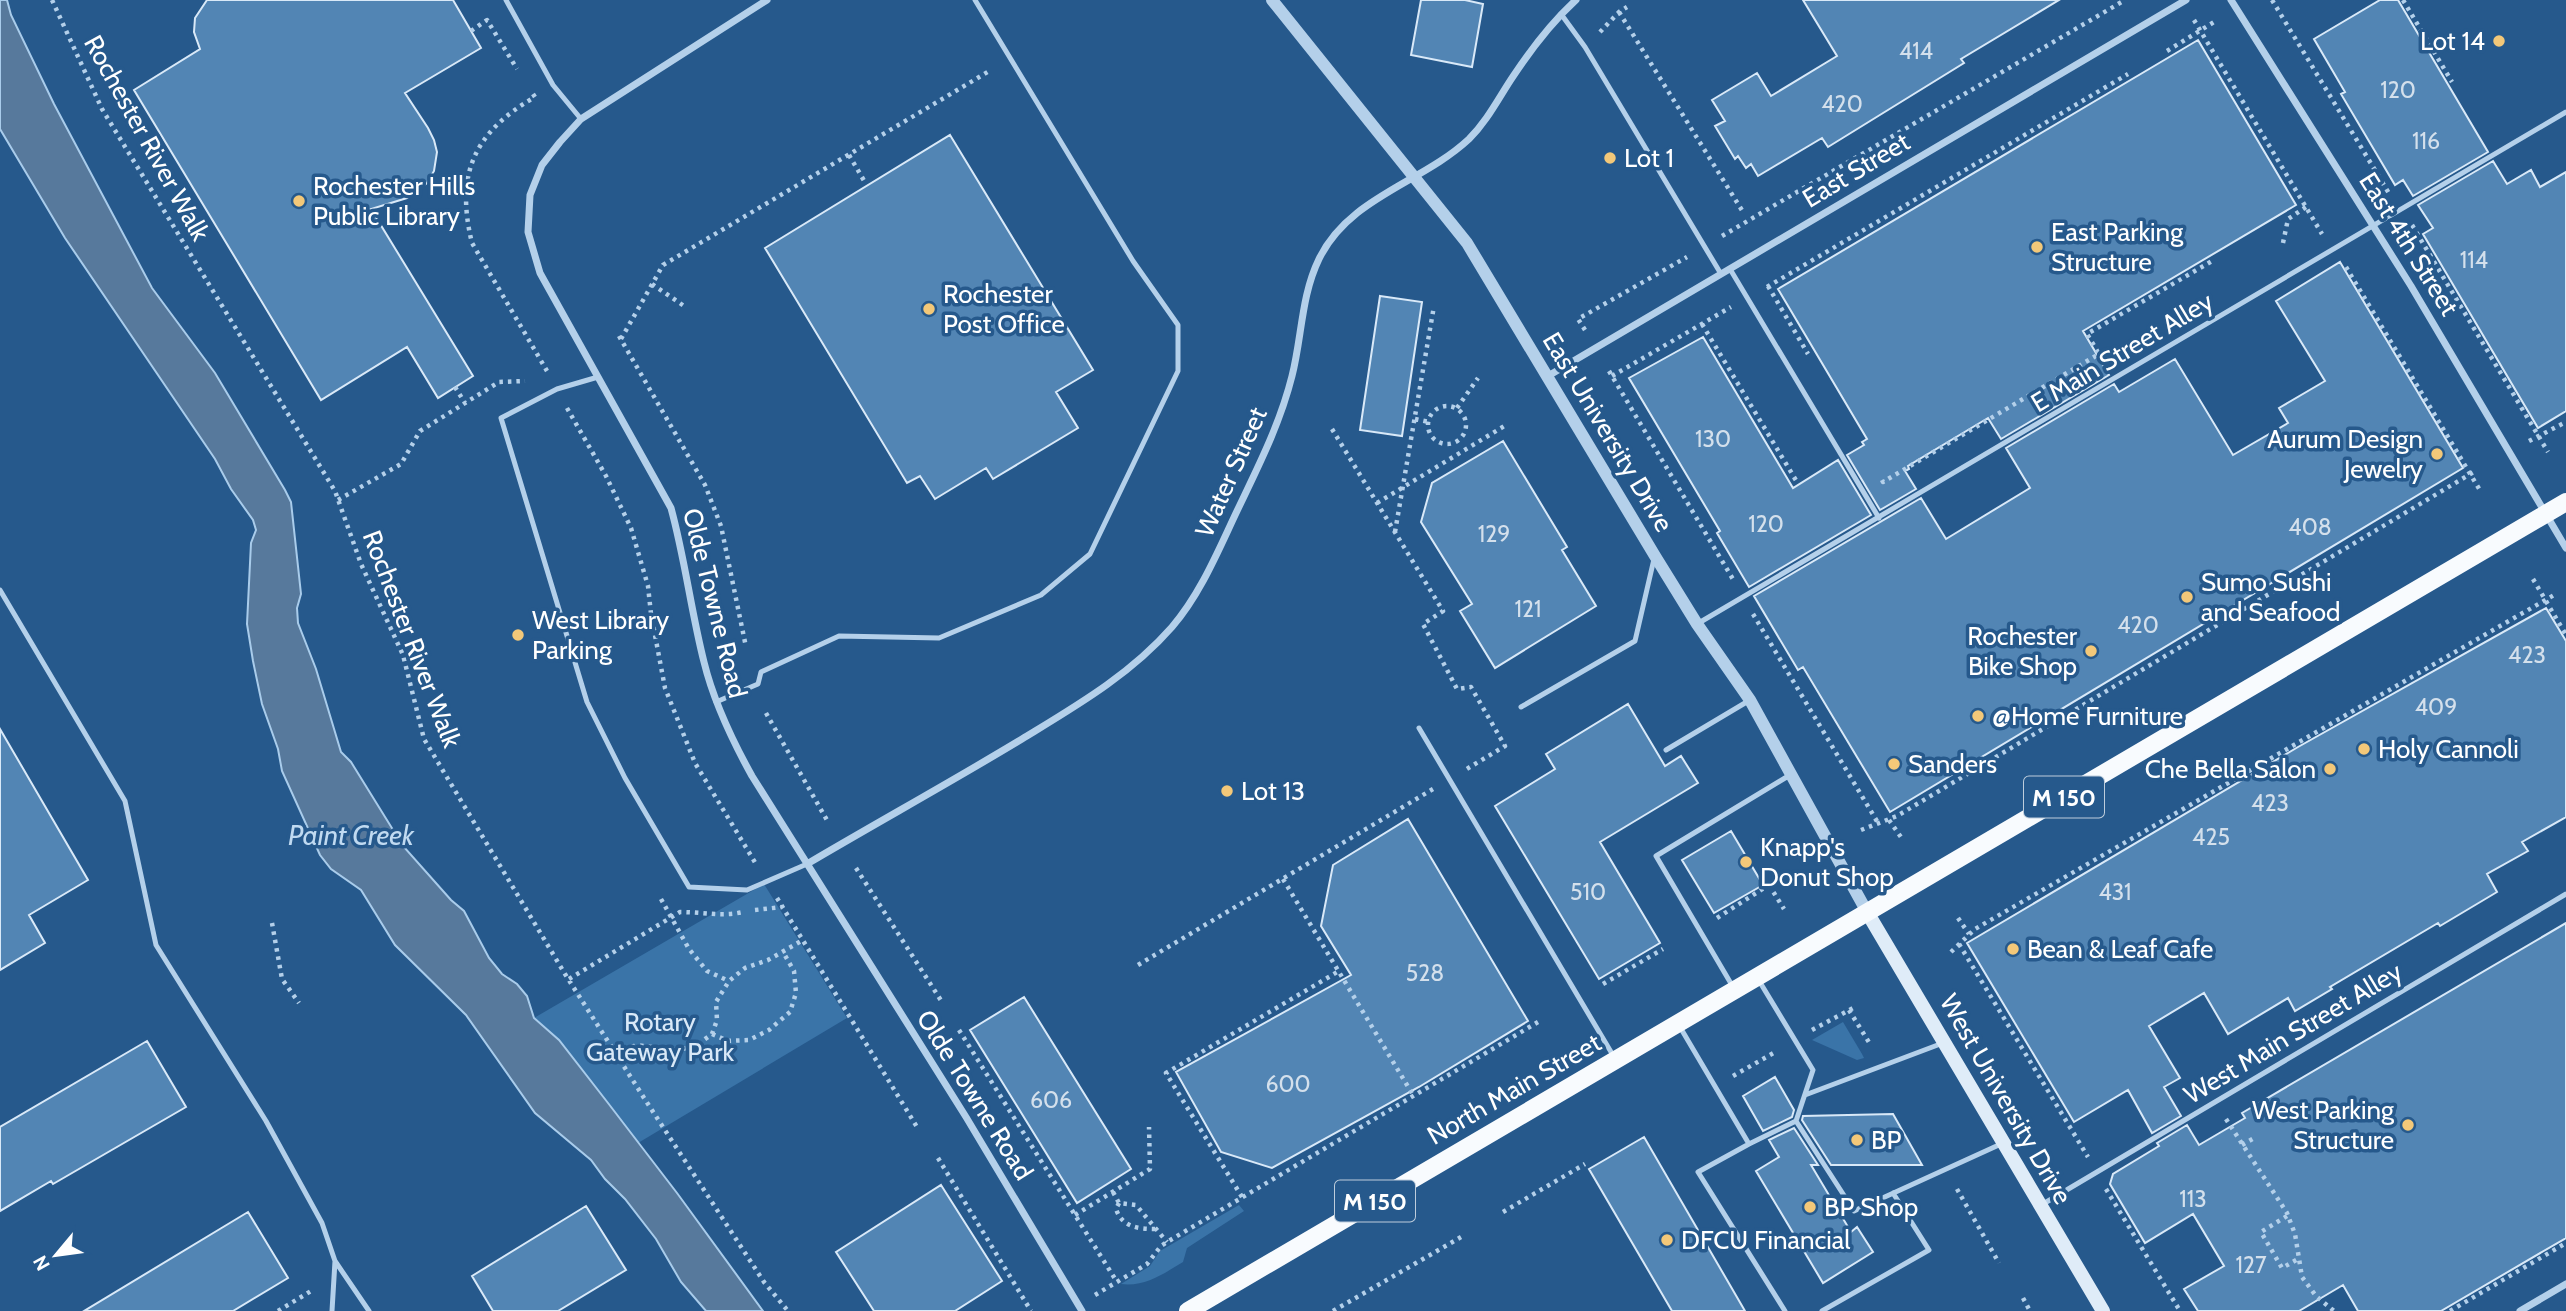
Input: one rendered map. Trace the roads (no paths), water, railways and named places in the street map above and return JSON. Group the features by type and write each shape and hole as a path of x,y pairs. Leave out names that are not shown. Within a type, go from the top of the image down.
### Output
{"main road":[{"name":"M 150","path":"1867,912 2566,502"},
{"name":"North Main Street","path":"1188,1311 1867,912"},
{"name":"West University Drive","path":"1867,912 2103,1311"}],"street":[{"name":"Olde Towne Road","path":"767,0 581,119 542,165 530,195 528,232 540,273 671,508 682,548 704,664 716,702 745,764 966,1117 1080,1308"},
{"name":"East University Drive","path":"1272,0 1467,243 1655,556 1750,699 1867,912"},
{"name":"Water Street","path":"807,864 993,756 1110,684 1147,654 1174,625 1199,591 1275,430 1294,368 1307,289 1318,260 1331,238 1356,213 1450,154 1471,137 1541,37 1576,0"},
{"name":"East Street","path":"1548,376 2186,0"},
{"name":"East 4th Street","path":"2231,0 2411,286 2566,548"},
{"path":"2520,1311 2566,1284"}],"lane":[{"path":"506,0 554,85 581,119"},
{"path":"716,702 758,684 761,672 839,636 939,638 1041,595 1090,554 1178,371 1178,325 1133,261 976,2"},
{"path":"1561,14 1585,47 1721,274"},
{"name":"E Main Street Alley","path":"1698,624 2566,111"},
{"path":"1730,269 1879,518"},
{"path":"598,377 557,389 501,418 587,702 625,778 689,887 747,890 807,864"},
{"path":"1521,707 1635,641 1655,556"},
{"path":"0,590 125,802 156,945 266,1121 322,1223 335,1261 369,1311"},
{"path":"1666,750 1750,699"},
{"path":"1419,728 1615,1060"},
{"path":"1734,990 1656,856 1792,774"},
{"name":"West Main Street Alley","path":"2040,1205 2566,894"},
{"path":"1756,977 1813,1070 1796,1121 1698,1172 1785,1311"},
{"path":"1678,1023 1749,1144"},
{"path":"1805,1095 1945,1042"},
{"path":"1796,1121 1854,1210 2004,1143"},
{"path":"1822,1311 1929,1250 1893,1193"},
{"path":"332,1311 335,1261"}],"water":[{"name":"Paint Creek","path":"0,0 7,0 11,15 54,104 152,288 215,373 291,502 301,594 297,608 298,623 316,669 341,752 351,762 403,846 464,911 489,958 502,974 517,984 527,996 534,1018 559,1040 677,1193 763,1311 706,1311 681,1282 656,1239 625,1199 591,1160 535,1113 466,1015 395,945 361,890 331,869 320,855 282,771 278,749 262,704 253,661 247,624 251,543 256,530 253,520 231,489 215,459 65,238 0,129"}],"place":[{"name":"Lot 14","path":"2499,41"},
{"name":"Lot 1","path":"1610,158"},
{"name":"Rochester Hills Public Library","path":"299,201"},
{"name":"East Parking Structure","path":"2037,247"},
{"name":"Rochester Post Office","path":"929,309"},
{"name":"Aurum Design Jewelry","path":"2437,454"},
{"name":"Sumo Sushi and Seafood","path":"2187,597"},
{"name":"West Library Parking","path":"518,635"},
{"name":"Rochester Bike Shop","path":"2091,651"},
{"name":"@Home Furniture","path":"1978,716"},
{"name":"Holy Cannoli","path":"2364,749"},
{"name":"Sanders","path":"1894,764"},
{"name":"Che Bella Salon","path":"2330,769"},
{"name":"Lot 13","path":"1227,791"},
{"name":"Knapp's Donut Shop","path":"1746,862"},
{"name":"Bean & Leaf Cafe","path":"2013,949"},
{"name":"West Parking Structure","path":"2408,1125"},
{"name":"BP","path":"1857,1140"},
{"name":"BP Shop","path":"1810,1207"},
{"name":"DFCU Financial","path":"1667,1240"}],"park label":[{"name":"Rotary Gateway Park","path":"660,1037"}]}
